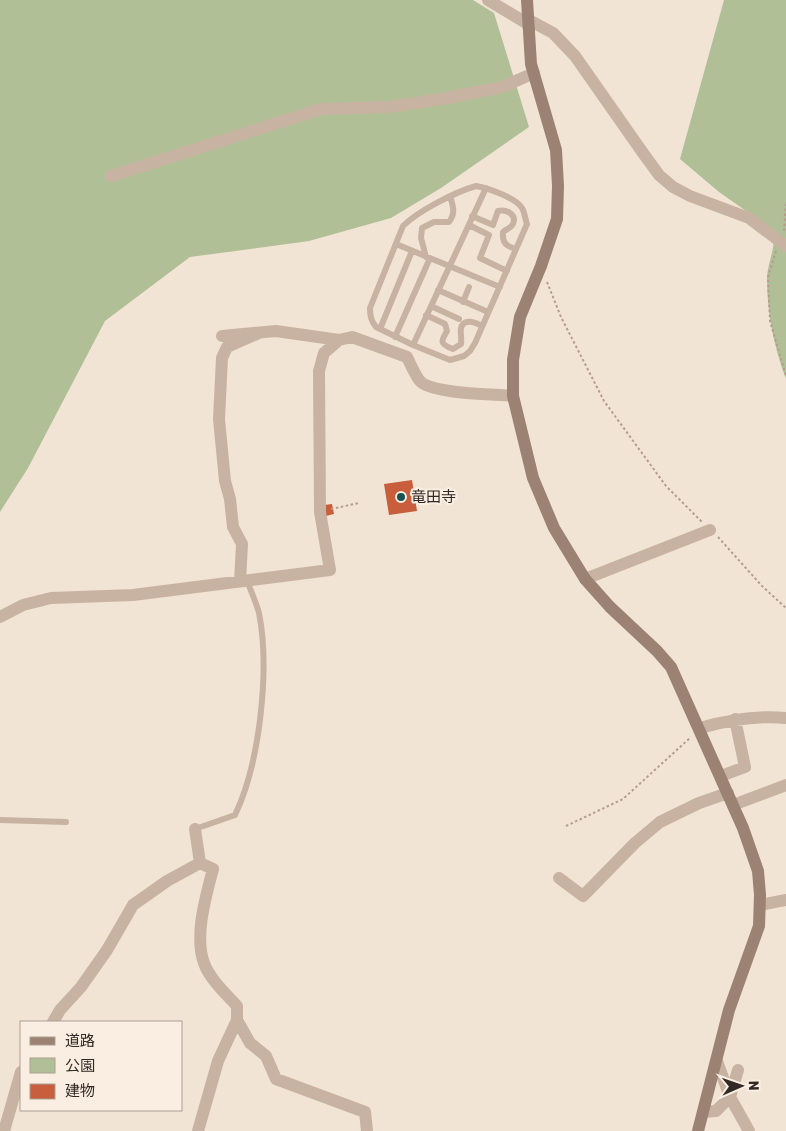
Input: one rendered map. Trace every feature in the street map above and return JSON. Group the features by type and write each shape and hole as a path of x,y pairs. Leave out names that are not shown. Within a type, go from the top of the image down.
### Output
{"street":[{"path":"488,0 527,22 553,33 575,56 643,153 660,175 673,187 690,196 748,218 783,243"},
{"path":"527,0 531,64 556,150 558,186 557,219 520,317 512,360 513,396 537,487 554,528 585,579 610,607 657,651 671,667 721,776 758,871 760,895 759,926 729,1010 698,1131"},
{"path":"111,176 321,109 389,107 447,98 502,87 534,73"},
{"path":"222,336 276,331 339,340 352,337 407,357 421,382 432,388 444,391 513,396"},
{"path":"243,581 242,544 233,527 230,499 224,481 219,419 222,358 227,347 259,333"},
{"path":"0,617 23,605 51,598 133,595 330,570 320,512 319,371 324,353 339,340"},
{"path":"407,357 413,345"},
{"path":"585,579 710,530"},
{"path":"700,728 734,720 766,716 786,718"},
{"path":"721,776 745,767 734,720"},
{"path":"559,878 583,896 660,822 699,803 730,799 786,785"},
{"path":"195,828 200,863"},
{"path":"198,1131 218,1062 237,1020 237,1006 218,986 204,963 200,939 203,911 213,870 200,863"},
{"path":"54,1021 60,1010 81,987 107,950 132,905 166,881 200,863"},
{"path":"760,906 786,900"},
{"path":"237,1020 250,1043 266,1056 276,1078 365,1112 367,1131"},
{"path":"717,1061 730,1097 749,1131"},
{"path":"703,1112 716,1111 730,1097 738,1070"},
{"path":"4,1131 20,1075"}],"lane":[{"path":"476,186 486,188 516,201 522,208 527,224 470,351 464,356 450,360 380,329 372,323 370,316 370,308 403,226 409,220 450,196 476,186"},
{"path":"413,345 486,188"},
{"path":"395,337 428,257 421,238 422,228 434,222 449,222 454,212 450,196"},
{"path":"472,216 493,225 498,211 509,212 513,218 513,223 511,227 503,232 503,240 506,246 516,249"},
{"path":"468,225 489,235 480,258 507,271"},
{"path":"396,244 500,287"},
{"path":"380,329 412,251"},
{"path":"463,302 469,287"},
{"path":"438,290 488,312"},
{"path":"431,306 459,319"},
{"path":"426,315 445,324 447,331 442,341 447,347 453,349 460,344 462,339 461,328 463,324 474,322 482,326"},
{"path":"195,828 235,814 243,799 257,739 264,671 263,638 258,610 243,581"},
{"path":"0,820 66,822"}],"path":[{"path":"786,203 783,243 768,276 770,321 786,376"},
{"path":"540,266 561,317 604,401 666,486 762,586 786,608"},
{"path":"325,511 360,503"},
{"path":"566,826 623,799 700,728"}],"green space":[{"path":"0,0 473,0 494,13 529,127 441,188 391,218 309,241 190,257 105,321 28,468 0,512"},
{"path":"724,0 786,0 786,379 778,355 768,304 767,273 774,241 772,229 719,192 680,159"}],"building":[{"name":"竜田寺","path":"412,480 417,511 389,515 384,484"},
{"path":"332,504 334,514 326,516 324,505"}],"place":[{"name":"竜田寺","path":"401,497"}]}
